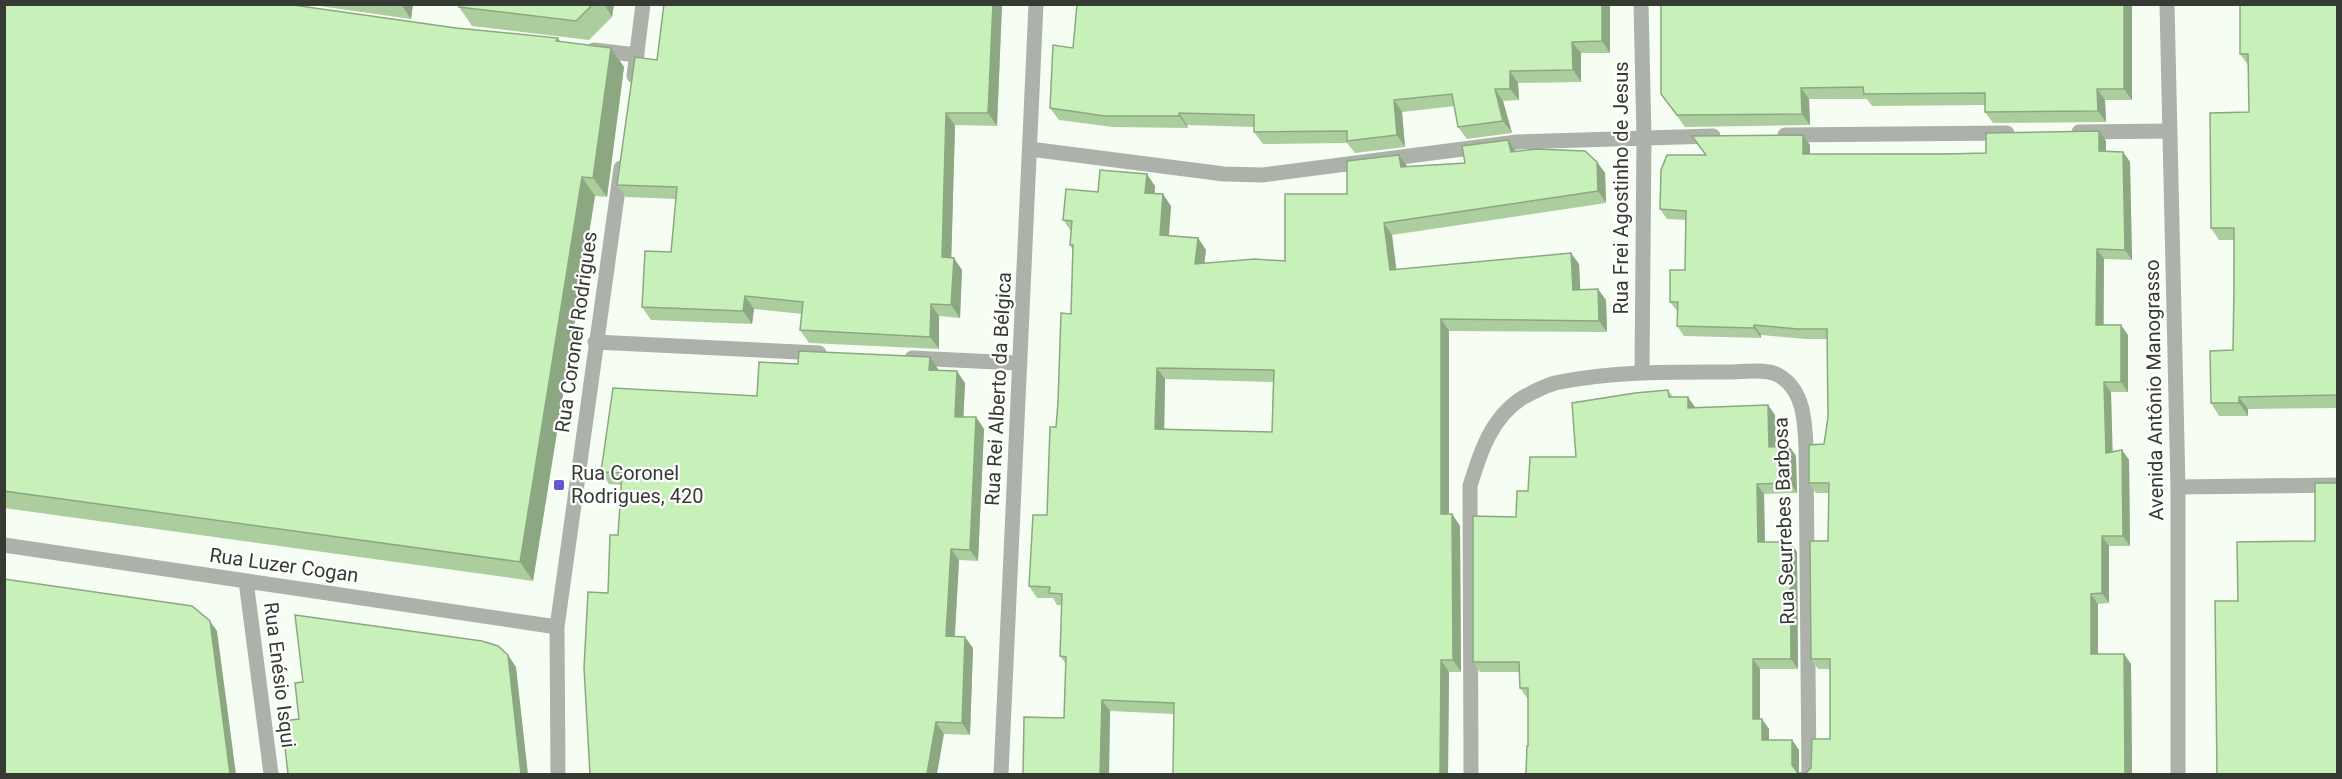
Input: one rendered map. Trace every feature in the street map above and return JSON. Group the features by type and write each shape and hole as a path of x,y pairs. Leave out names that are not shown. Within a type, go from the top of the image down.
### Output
{"street":[{"path":"632,90 643,4"},
{"name":"Rua Rei Alberto da Bélgica","path":"1001,774 1036,4"},
{"name":"Rua Frei Agostinho de Jesus","path":"1641,4 1644,137 1642,372"},
{"name":"Avenida Antônio Manograsso","path":"2167,4 2178,487 2178,774"},
{"path":"580,49 637,55"},
{"path":"2061,132 2169,131"},
{"path":"1775,135 2025,133"},
{"path":"1030,149 1224,174 1262,175 1517,142 1727,136"},
{"name":"Rua Coronel Rodrigues","path":"558,774 557,627 622,159"},
{"path":"595,342 831,354"},
{"path":"902,357 1020,363"},
{"name":"Rua Seurrebes Barbosa","path":"1471,774 1470,486 1480,451 1497,421 1521,399 1553,384 1642,372 1777,374 1790,385 1800,400 1806,448 1809,774"},
{"path":"2178,487 2337,485"},
{"name":"Rua Luzer Cogan","path":"4,545 557,627"},
{"name":"Rua Enésio Isqui","path":"246,581 271,774"}],"building":[{"path":"4,4 286,4 456,28 558,38 556,41 611,48 593,178 582,177 520,562 4,491"},
{"path":"459,4 593,4 576,21 459,7"},
{"path":"664,4 993,4 988,113 946,113 942,257 954,258 951,305 931,304 930,337 800,330 803,302 745,296 743,311 642,307 645,251 671,252 677,187 617,185 635,57 657,60"},
{"path":"1077,4 1602,4 1602,41 1572,42 1573,70 1510,71 1510,89 1495,89 1503,121 1458,127 1452,94 1394,100 1397,135 1347,141 1347,131 1254,132 1254,115 1179,113 1179,116 1105,116 1050,108 1053,45 1073,48"},
{"path":"1661,4 2124,4 2124,89 2097,89 2098,111 1985,112 1985,93 1864,94 1863,87 1801,88 1802,114 1677,115 1661,94"},
{"path":"2240,4 2337,4 2337,395 2239,397 2239,403 2211,403 2210,351 2233,350 2234,228 2211,228 2210,113 2249,112 2248,54 2240,54"},
{"path":"2099,131 2099,151 2123,152 2125,250 2097,249 2096,325 2121,325 2121,382 2104,382 2106,453 2122,450 2123,536 2102,536 2102,593 2091,594 2091,654 2124,654 2125,774 1526,774 1528,688 1520,688 1519,662 1473,662 1473,516 1516,517 1517,491 1528,491 1530,457 1576,457 1572,403 1635,393 1668,390 1669,397 1688,397 1688,408 1768,405 1769,447 1789,446 1790,483 1757,484 1758,542 1790,542 1791,659 1753,659 1753,719 1762,719 1762,740 1792,740 1792,765 1798,773 1806,773 1811,768 1812,739 1830,739 1830,659 1811,659 1810,541 1828,541 1829,483 1809,483 1809,445 1824,444 1828,417 1827,329 1754,325 1754,328 1677,326 1678,302 1670,302 1670,270 1685,270 1686,211 1660,209 1661,170 1667,155 1706,155 1692,136 1803,135 1803,154 1946,154 1986,153 1986,133"},
{"path":"1508,140 1511,152 1536,149 1585,151 1597,162 1598,191 1384,223 1390,270 1571,253 1573,290 1598,289 1599,321 1441,319 1441,514 1452,514 1453,660 1441,660 1440,774 1173,774 1174,703 1102,700 1100,774 1023,774 1024,717 1064,718 1066,657 1060,656 1062,594 1049,593 1050,587 1029,586 1033,515 1047,515 1050,427 1056,427 1058,402 1061,313 1071,314 1073,245 1070,245 1072,221 1063,220 1066,189 1098,192 1100,170 1147,174 1145,193 1163,194 1160,235 1198,238 1195,264 1255,259 1285,261 1285,194 1347,194 1347,161 1399,155 1401,167 1465,163 1462,146","holes":["1157,368 1274,370 1272,432 1155,429"]},
{"path":"799,351 930,357 929,370 957,371 955,417 976,417 970,550 951,549 946,636 965,637 962,723 936,722 927,774 590,774 584,668 588,592 608,593 610,535 618,535 622,473 601,472 613,388 757,396 759,362 798,364"},
{"path":"2315,483 2337,483 2337,774 2217,774 2215,601 2238,601 2237,542 2315,541"},
{"path":"4,579 192,606 210,621 230,774 4,774"},
{"path":"295,615 482,641 498,646 508,655 521,774 288,774 282,721 299,719 295,683 303,682"}],"place":[{"name":"Rua Coronel Rodrigues, 420","path":"559,485"}]}
